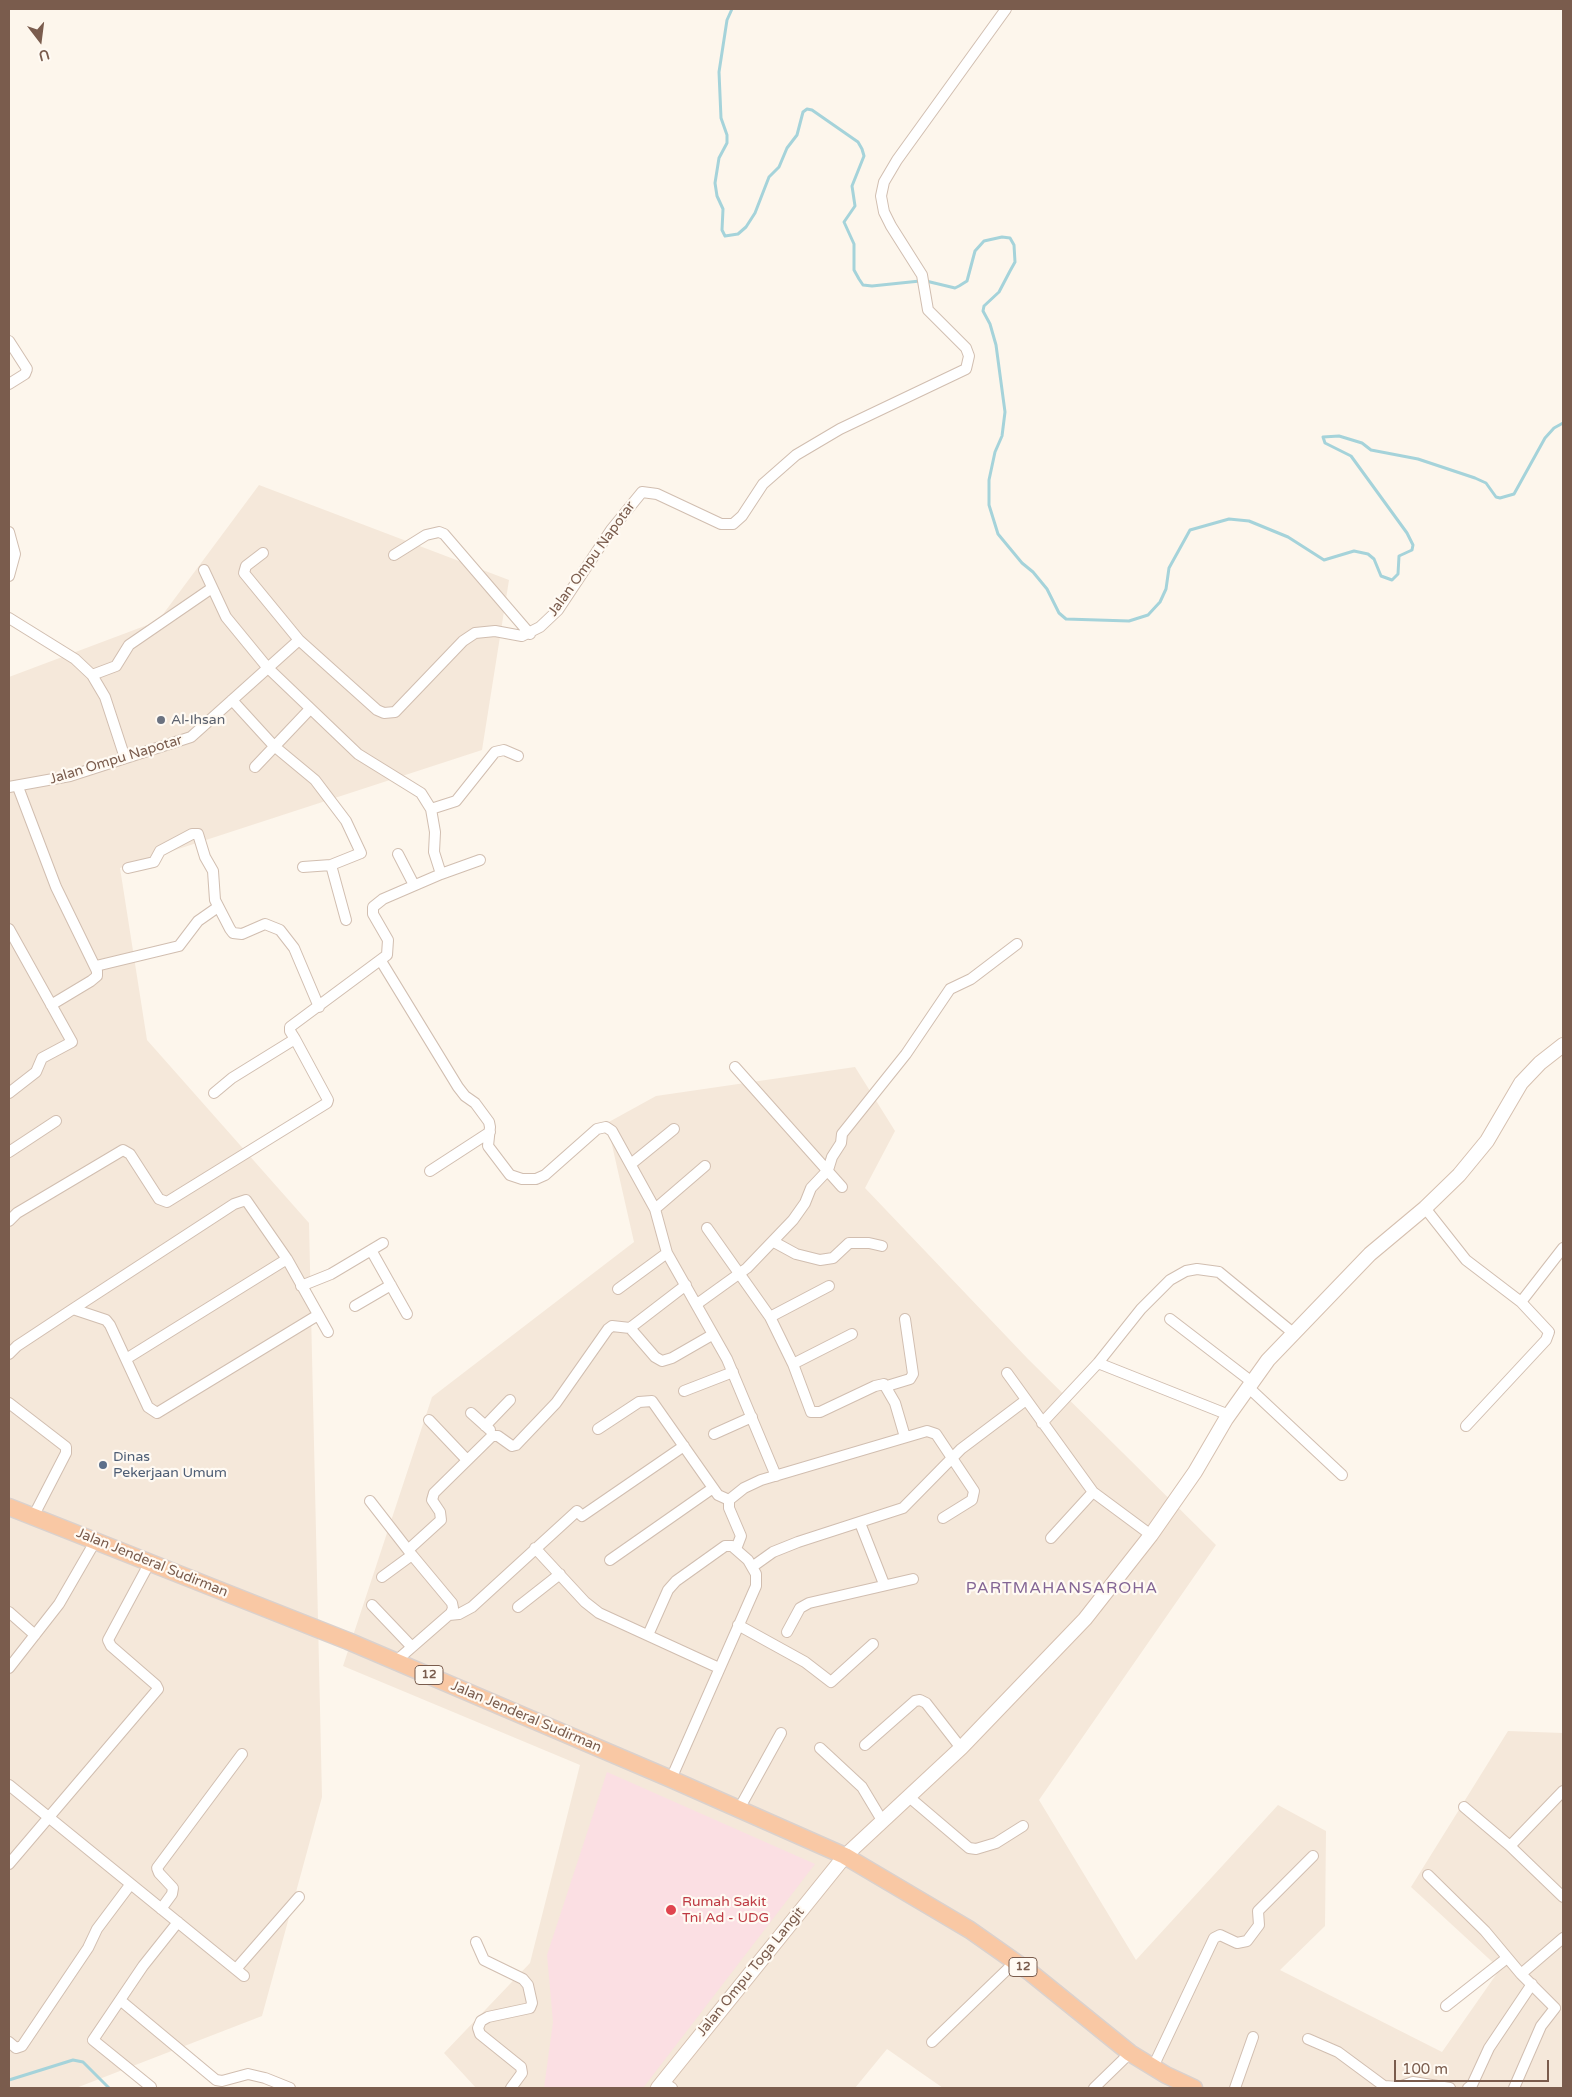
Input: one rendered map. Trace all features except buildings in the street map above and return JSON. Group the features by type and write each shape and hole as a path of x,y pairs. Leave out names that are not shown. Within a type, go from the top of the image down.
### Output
{"highway":[{"name":"Jalan Jenderal Sudirman","path":"9,1507 96,1540 396,1661 845,1856"},
{"name":"12","path":"845,1856 954,1920 1016,1961 1130,2053 1194,2088"}],"main road":[{"name":"Jalan Ompu Toga Langit","path":"664,2086 845,1856 961,1748 1085,1619 1151,1535 1195,1472 1250,1384 1292,1332 1370,1254 1402,1224 1425,1208 1459,1175 1486,1141 1521,1083 1540,1063 1563,1045"}],"street":[{"name":"Jalan Ompu Napotar","path":"530,634 558,610 611,530 638,495 652,492 721,524 733,524 742,516 763,484 784,464 796,456 840,429 966,369 969,356 966,348 930,314 926,305 922,275 884,212 881,196 884,182 897,160 1006,9"},
{"path":"9,341 26,369 25,374 9,384"},
{"path":"9,532 15,554 9,576"},
{"path":"263,553 246,566 244,573 299,640 377,710 389,713 401,706 462,641 475,633 495,631 522,636 530,634 444,534 439,532 426,535 394,555"},
{"path":"204,570 226,617 267,667 358,754 421,793 431,808 435,832 434,852 442,874"},
{"path":"92,675 116,666 129,645 212,588"},
{"path":"9,618 75,659 92,675 105,696 125,758"},
{"name":"Jalan Ompu Napotar","path":"13,787 70,776 191,737 299,640"},
{"path":"232,700 274,746 316,780 352,831 361,854 332,865 303,867"},
{"path":"255,766 310,709"},
{"path":"431,808 456,802 495,752 504,750 518,756"},
{"path":"13,787 56,887 78,934 96,966 97,976 51,1005"},
{"path":"128,868 155,861 160,851 197,834 204,857 213,871 213,894 233,933 242,934 265,924 273,926 287,938 301,962 319,1007"},
{"path":"398,854 414,885"},
{"path":"9,1221 18,1213 123,1150 130,1154 159,1199 167,1202 326,1103 328,1100 290,1031 290,1027 381,961 387,954 390,945 373,914 373,907 383,899 414,885 480,860"},
{"path":"332,865 346,920"},
{"path":"96,966 179,946 198,920 218,907"},
{"path":"9,1093 36,1072 42,1058 72,1042 10,933"},
{"path":"697,1304 740,1272 774,1242 805,1203 811,1188 828,1170 832,1157 841,1143 842,1134 906,1054 946,995 1017,944"},
{"path":"381,961 458,1088 475,1103 488,1122 490,1132 488,1146 510,1175 522,1179 536,1179 544,1175 592,1133 602,1127 612,1131 655,1208 667,1253 697,1304 732,1372 776,1476"},
{"path":"214,1093 232,1078 295,1039"},
{"path":"735,1067 842,1187"},
{"path":"9,1152 56,1121"},
{"path":"631,1164 674,1129"},
{"path":"430,1171 490,1132"},
{"path":"655,1208 705,1166"},
{"path":"9,1354 17,1346 73,1309 240,1201 246,1200 250,1203 287,1259 328,1332"},
{"path":"1425,1208 1466,1260 1521,1302 1546,1328 1549,1337 1466,1426"},
{"path":"707,1228 740,1272 770,1317 793,1364 808,1408 815,1413 875,1386 881,1384 887,1386 912,1377 913,1368 905,1319"},
{"path":"774,1242 796,1254 820,1260 833,1258 849,1243 869,1243 882,1246"},
{"path":"301,1286 331,1274 383,1243"},
{"path":"1521,1302 1563,1248"},
{"path":"371,1250 407,1314"},
{"path":"618,1289 667,1253"},
{"path":"126,1359 287,1259"},
{"path":"1042,1423 1098,1363 1141,1309 1170,1280 1178,1275 1197,1269 1219,1272 1292,1332"},
{"path":"355,1306 391,1285"},
{"path":"630,1328 686,1285"},
{"path":"770,1317 829,1286"},
{"path":"73,1309 106,1320 148,1407 156,1413 318,1315"},
{"path":"1170,1319 1250,1384 1342,1475"},
{"path":"471,1412 494,1435 515,1446 556,1403 612,1326 630,1328 655,1357 662,1361 672,1358 712,1335"},
{"path":"793,1364 852,1334"},
{"path":"1098,1363 1229,1415"},
{"path":"684,1392 732,1372"},
{"path":"1007,1373 1092,1492 1151,1535"},
{"path":"887,1386 895,1403 905,1437"},
{"path":"485,1426 510,1400"},
{"path":"752,1567 773,1552 903,1508 952,1458 1026,1400"},
{"path":"598,1429 639,1402 652,1401 720,1497 730,1500"},
{"path":"9,1403 66,1447 66,1453 33,1517"},
{"path":"714,1434 752,1417"},
{"path":"429,1420 467,1460"},
{"path":"736,1549 741,1536 729,1508 730,1500 744,1488 776,1476 905,1437 932,1432 971,1485 974,1496 972,1500 943,1518"},
{"path":"382,1577 440,1522 441,1515 433,1502 433,1495 494,1435"},
{"path":"449,1615 457,1615 472,1606 577,1511 582,1516 684,1446"},
{"path":"610,1560 713,1488"},
{"path":"1051,1538 1092,1492"},
{"path":"370,1501 452,1603 453,1611 396,1661"},
{"path":"860,1523 884,1584"},
{"path":"9,1668 59,1604 96,1540"},
{"path":"648,1635 668,1590 676,1581 724,1547 731,1546 736,1549 752,1567 757,1579 671,1779"},
{"path":"535,1548 591,1608 720,1668"},
{"path":"9,1864 47,1817 158,1689 156,1685 111,1646 108,1640 150,1562"},
{"path":"518,1607 560,1574"},
{"path":"787,1632 800,1608 809,1603 884,1584 913,1579"},
{"path":"372,1605 412,1647"},
{"path":"9,1612 35,1635"},
{"path":"738,1625 805,1662 831,1682 872,1644"},
{"path":"865,1745 915,1701 920,1700 926,1703 961,1748"},
{"path":"739,1809 781,1733"},
{"path":"820,1748 862,1787 883,1822"},
{"path":"161,1908 172,1894 173,1888 159,1873 157,1868 242,1754"},
{"path":"9,1786 240,1973 299,1897"},
{"path":"1510,1846 1563,1791"},
{"path":"909,1797 968,1848 976,1850 991,1845 1023,1826"},
{"path":"1464,1806 1510,1846 1563,1897"},
{"path":"1153,2067 1214,1938 1220,1935 1237,1943 1247,1941 1258,1927 1258,1911 1313,1856"},
{"path":"1428,1875 1485,1931 1521,1974 1559,2011 1541,2026 1514,2088"},
{"path":"9,2042 16,2048 22,2046 88,1948 97,1929 130,1884"},
{"path":"151,2087 93,2042 94,2037 143,1966 178,1922"},
{"path":"1521,1974 1563,1938"},
{"path":"476,1942 484,1960 523,1979 528,1985 532,2003 528,2010 488,2017 481,2021 478,2028 480,2034 521,2067 522,2073 511,2088"},
{"path":"1446,2006 1507,1958"},
{"path":"932,2042 1016,1961"},
{"path":"1468,2088 1472,2085 1490,2048 1532,1984"},
{"path":"120,2000 216,2080 222,2081 248,2074 265,2078 290,2088"},
{"path":"1235,2088 1253,2037"},
{"path":"1308,2039 1338,2052 1384,2086 1399,2087 1413,2082 1450,2088"},
{"path":"1094,2088 1130,2053"}],"shaded area":[{"path":"259,485 509,580 482,750 120,868 147,1040 309,1223 322,1797 262,2016 76,2088 9,2088 9,677 158,621"},
{"path":"855,1067 895,1131 865,1188 1028,1359 1216,1545 1039,1800 1136,1960 1278,1805 1326,1831 1325,1926 1280,1970 1442,2052 1500,1969 1411,1887 1508,1731 1563,1733 1563,2088 943,2088 887,2049 855,2088 476,2088 444,2053 530,1963 580,1765 343,1666 432,1397 634,1242 607,1123 656,1096"},
{"name":"Rumah Sakit Tni Ad - UDG","path":"607,1772 815,1864 643,2088 544,2088 553,2022 547,1955"}],"waterway":[{"path":"732,9 727,20 719,72 721,118 727,135 727,143 719,158 715,183 717,196 723,209 722,230 725,236 738,234 746,227 755,213 769,177 779,167 787,148 797,135 803,112 807,109 812,110 858,142 864,156 852,186 855,206 844,222 854,244 854,270 859,279 863,285 872,286 920,281"},
{"path":"926,281 955,288 967,281 975,251 984,241 1002,237 1010,238 1014,245 1015,262 999,292 984,306 983,311 990,324 996,345 1005,412 1002,436 995,452 989,480 989,505 998,534 1047,589 1059,613 1066,619 1129,621 1148,615 1160,602 1166,589 1169,568 1190,530 1229,519 1249,521 1288,537 1324,560 1354,551 1368,554 1374,559 1381,576 1392,580 1398,574 1399,556 1412,550 1413,545 1407,533 1351,456 1325,443 1323,437 1339,436 1362,443 1371,450 1418,459 1475,478 1486,483 1496,497 1500,498 1514,494 1545,438 1554,428 1563,423"},
{"path":"9,2080 73,2060 83,2062 109,2088"}],"place":[{"name":"Al-Ihsan","path":"161,720"},
{"name":"Dinas Pekerjaan Umum","path":"103,1465"},
{"name":"Rumah Sakit Tni Ad - UDG","path":"671,1910"}],"district":[{"name":"PARTMAHANSAROHA","path":"1062,1589"}]}
